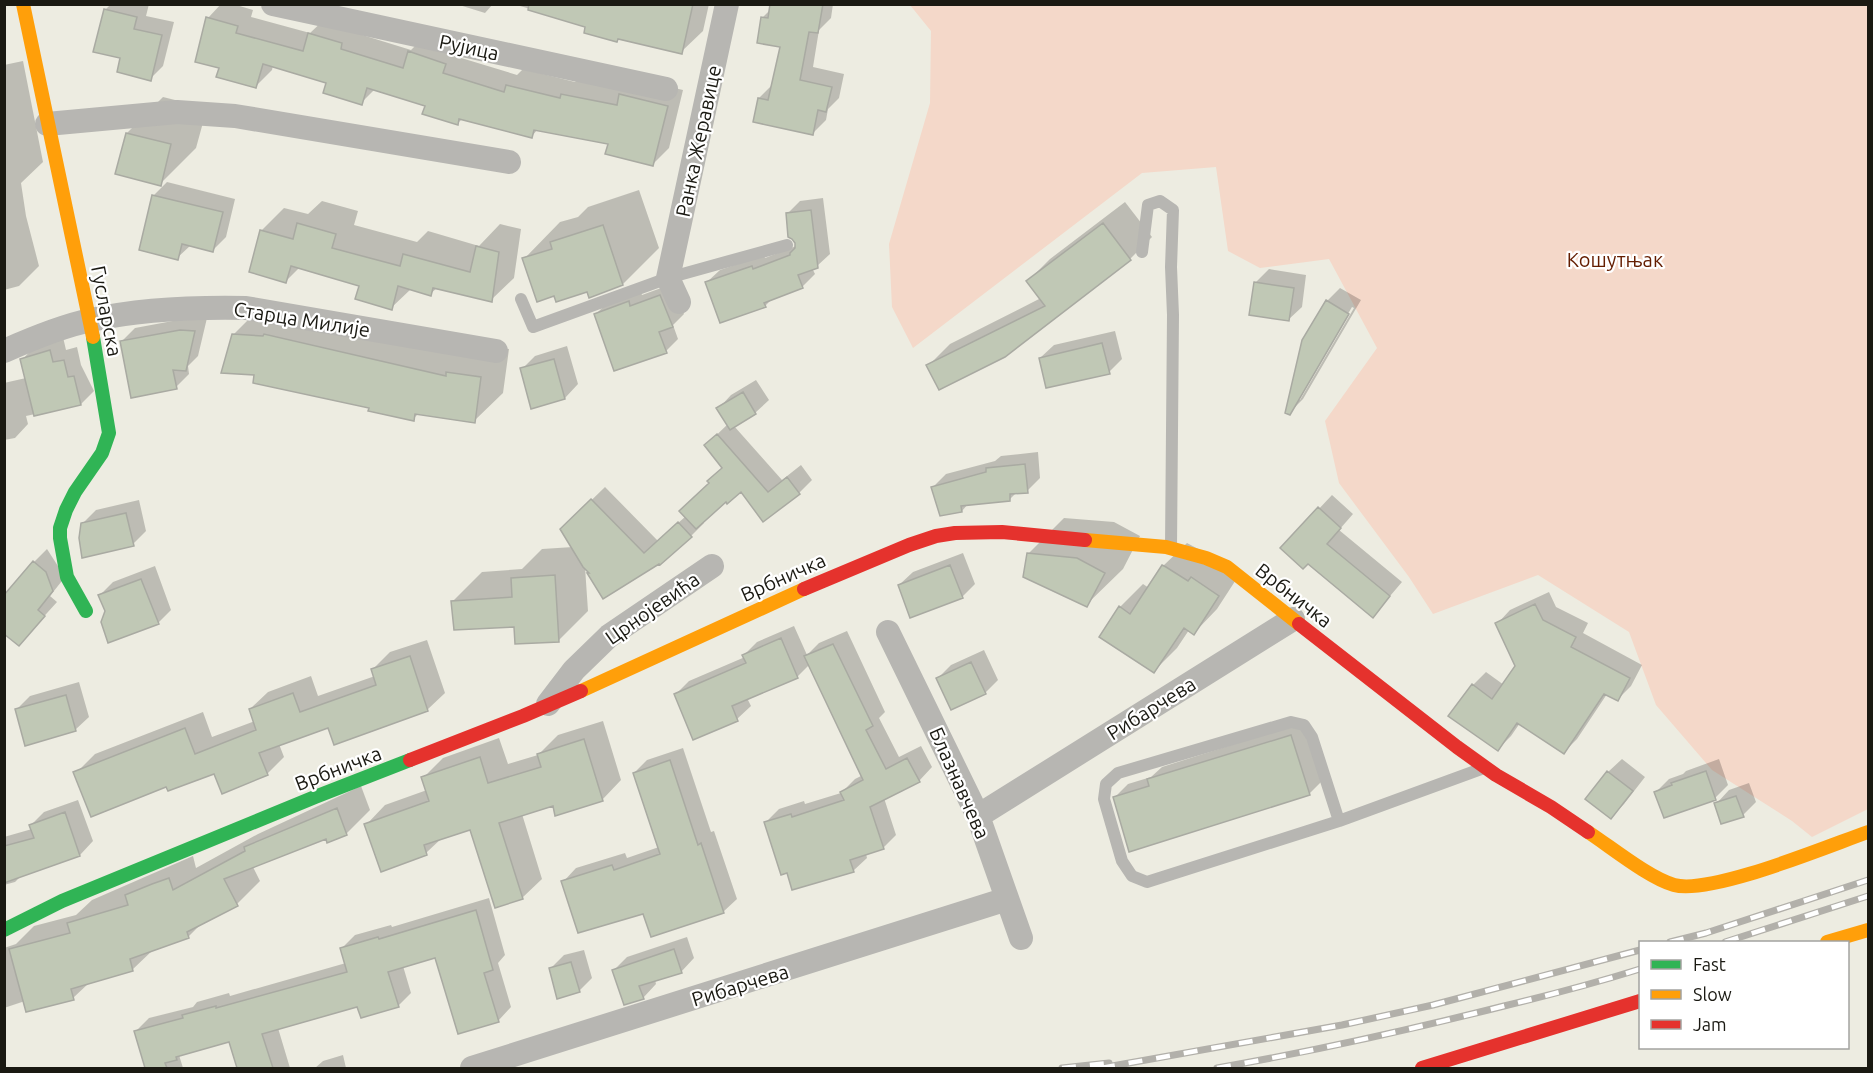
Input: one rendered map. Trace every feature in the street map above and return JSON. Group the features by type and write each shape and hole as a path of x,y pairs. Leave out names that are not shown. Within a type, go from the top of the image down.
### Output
{"street":[{"name":"Гусларска","path":"23,4 90,320 109,434 107,445 76,491 64,513 60,527 59,540 66,574 86,611"},
{"name":"Рујица","path":"273,4 666,89"},
{"name":"Ранка Жеравице","path":"668,278 727,4"},
{"path":"47,124 177,112 214,114 509,162"},
{"path":"668,278 679,302"},
{"name":"Старца Милије","path":"4,351 90,320 176,309 246,308 496,351"},
{"name":"Врбничка","path":"4,930 73,897 315,797 546,706 827,578 909,544 955,532 1002,532 1171,548 1227,567 1485,768 1551,807 1660,881 1676,886 1701,886 1746,875 1869,832"},
{"name":"Црнојевића","path":"546,706 574,670 609,636 712,566"},
{"name":"Рибарчева","path":"978,816 1293,619"},
{"name":"Блазнавчева","path":"888,632 978,816 1021,938"},
{"name":"Рибарчева","path":"472,1068 1007,899"},
{"path":"1830,941 1869,930"},
{"path":"1422,1068 1639,1002"}],"lane":[{"path":"1142,252 1148,205 1160,201 1173,210 1171,548"},
{"path":"521,299 533,327 668,278 787,245"},
{"path":"1339,820 1312,737 1304,725 1291,722 1118,773 1106,784 1104,799 1122,861 1131,876 1147,882 1339,820 1485,768"}],"green space":[{"name":"Кошутњак","path":"910,5 1868,5 1868,809 1812,837 1792,821 1712,770 1656,705 1629,632 1538,575 1433,614 1409,577 1339,483 1325,421 1377,348 1329,259 1260,268 1228,251 1216,167 1142,173 913,348 892,307 889,244 930,103 931,31"}],"building":[{"path":"529,4 693,4 682,54 618,39 617,42 584,33 585,27 528,10"},
{"path":"770,4 823,4 818,33 809,32 800,80 832,87 826,112 818,110 813,135 753,122 758,98 768,100 780,47 757,43 761,17 768,18"},
{"path":"104,9 137,17 134,29 162,35 151,81 117,72 120,58 93,52"},
{"path":"206,17 238,26 236,33 303,51 308,33 342,43 341,49 403,68 408,51 446,64 443,73 504,92 506,85 560,98 561,94 617,105 619,94 668,106 653,166 605,154 608,144 534,130 532,138 459,119 458,125 422,114 425,106 367,88 362,105 323,93 326,83 263,64 256,88 216,77 219,68 195,62"},
{"path":"126,133 171,144 161,186 115,174"},
{"path":"152,195 223,212 213,252 182,244 178,260 139,250"},
{"path":"811,210 818,268 798,275 803,288 764,303 766,307 720,323 705,282 752,266 753,269 790,255 795,248 795,243 788,237 786,213"},
{"path":"297,223 336,234 332,248 400,266 403,254 470,272 476,246 499,252 492,302 433,288 431,296 398,286 392,310 355,299 359,286 291,266 286,283 249,272 260,230 293,239"},
{"path":"1103,223 1131,260 1005,357 939,390 926,365 1045,306 1026,281"},
{"path":"603,225 623,285 589,298 587,292 556,302 554,296 537,302 522,258 552,249 550,242"},
{"path":"1254,282 1294,288 1289,321 1249,315"},
{"path":"660,295 673,327 659,332 667,353 614,371 594,314 629,301 630,306"},
{"path":"1326,300 1349,314 1290,415 1285,413 1302,340"},
{"path":"180,330 195,331 186,371 173,370 177,389 131,398 120,341"},
{"path":"232,334 263,336 264,334 446,376 446,372 481,377 475,423 415,414 414,421 368,411 369,408 253,383 254,375 221,373"},
{"path":"1102,343 1110,374 1046,388 1039,358"},
{"path":"50,350 53,362 64,360 68,377 74,376 81,405 34,416 20,359"},
{"path":"554,359 565,399 531,409 520,368"},
{"path":"743,392 756,414 730,430 716,408"},
{"path":"717,434 768,492 787,477 800,494 763,522 741,492 727,504 726,502 696,529 679,511 722,468 704,445"},
{"path":"1025,464 1028,493 1010,494 1010,501 961,506 962,512 940,516 931,487 986,472 986,468"},
{"path":"591,499 644,553 678,522 692,537 660,565 603,599 560,529"},
{"path":"1318,507 1341,528 1327,544 1390,596 1373,618 1308,564 1303,569 1280,548"},
{"path":"126,513 134,546 82,558 79,538 81,523"},
{"path":"1027,553 1077,558 1105,573 1087,607 1023,577"},
{"path":"33,561 46,572 53,591 38,610 45,616 19,646 4,634 4,595"},
{"path":"950,565 963,598 910,618 898,585"},
{"path":"1162,565 1188,581 1191,577 1219,596 1194,635 1184,628 1154,673 1099,637 1119,606 1130,614"},
{"path":"555,575 559,642 515,644 514,627 454,630 451,601 512,597 511,578"},
{"path":"141,579 159,624 108,643 101,622 105,611 98,595"},
{"path":"1535,604 1543,620 1576,637 1571,647 1630,678 1618,701 1604,694 1564,754 1517,723 1498,751 1448,716 1472,684 1492,699 1515,666 1495,623"},
{"path":"781,638 798,678 732,706 738,721 693,740 674,694 746,663 742,655"},
{"path":"833,644 873,726 866,730 886,769 907,758 920,782 870,807 884,849 850,860 854,872 792,890 787,873 781,875 764,822 791,814 792,817 844,800 840,792 863,780 804,656"},
{"path":"410,656 428,711 334,745 328,728 259,753 268,775 222,794 214,774 168,791 166,787 91,817 73,772 185,728 195,754 256,730 249,709 293,693 300,712 376,685 371,669"},
{"path":"971,662 986,694 951,710 936,678"},
{"path":"66,695 76,731 25,746 15,709"},
{"path":"1291,735 1310,795 1129,852 1113,797 1149,786 1147,779"},
{"path":"584,739 603,801 555,816 553,806 499,823 523,899 495,908 470,830 424,845 427,855 381,872 364,824 429,801 421,777 480,757 488,783 541,767 537,754"},
{"path":"670,760 698,845 701,843 724,913 651,937 643,914 578,933 561,881 612,865 614,870 660,854 633,773"},
{"path":"1607,771 1633,791 1611,819 1585,799"},
{"path":"1706,771 1716,800 1664,818 1654,792 1672,785 1671,783"},
{"path":"1736,796 1744,817 1721,824 1714,803"},
{"path":"337,808 347,835 327,843 326,839 224,879 238,906 187,932 189,938 130,959 133,971 71,989 74,1000 26,1012 9,949 70,933 67,923 128,905 125,895 152,884 169,878 173,890 245,851 244,847"},
{"path":"65,812 80,856 4,883 4,846 34,838 29,825"},
{"path":"476,910 493,970 484,973 499,1022 458,1034 435,958 388,972 399,1007 361,1018 357,1007 262,1034 273,1068 237,1068 229,1042 176,1057 177,1060 165,1063 167,1068 145,1068 134,1031 183,1018 182,1015 216,1006 216,1008 347,972 340,948 378,937 379,939"},
{"path":"674,949 682,973 639,986 644,999 624,1005 612,970"},
{"path":"571,962 580,992 557,999 549,968"}],"railway":[{"path":"1674,941 1706,933 1868,880"},
{"path":"1728,941 1868,896"},
{"path":"1101,1068 1342,1025 1433,1005 1639,950"},
{"path":"1217,1068 1433,1023 1639,969"},
{"path":"1062,1068 1109,1063"}],"traffic: fast":[{"path":"86,611 67,577 60,528 75,492 102,453 109,433 93,337"},
{"path":"4,930 62,901 410,760"}],"traffic: slow":[{"path":"23,4 93,337"},
{"path":"1085,540 1166,547 1206,558 1227,567 1299,624"},
{"path":"581,691 804,589"},
{"path":"1588,832 1653,876 1674,885 1691,886 1714,883 1770,868 1868,832"},
{"path":"1830,941 1868,930"}],"traffic: jam":[{"path":"804,589 936,536 955,533 1002,532 1085,540"},
{"path":"1299,624 1457,747 1496,775 1588,832"},
{"path":"410,760 581,691"},
{"path":"1422,1068 1639,1001"}]}
